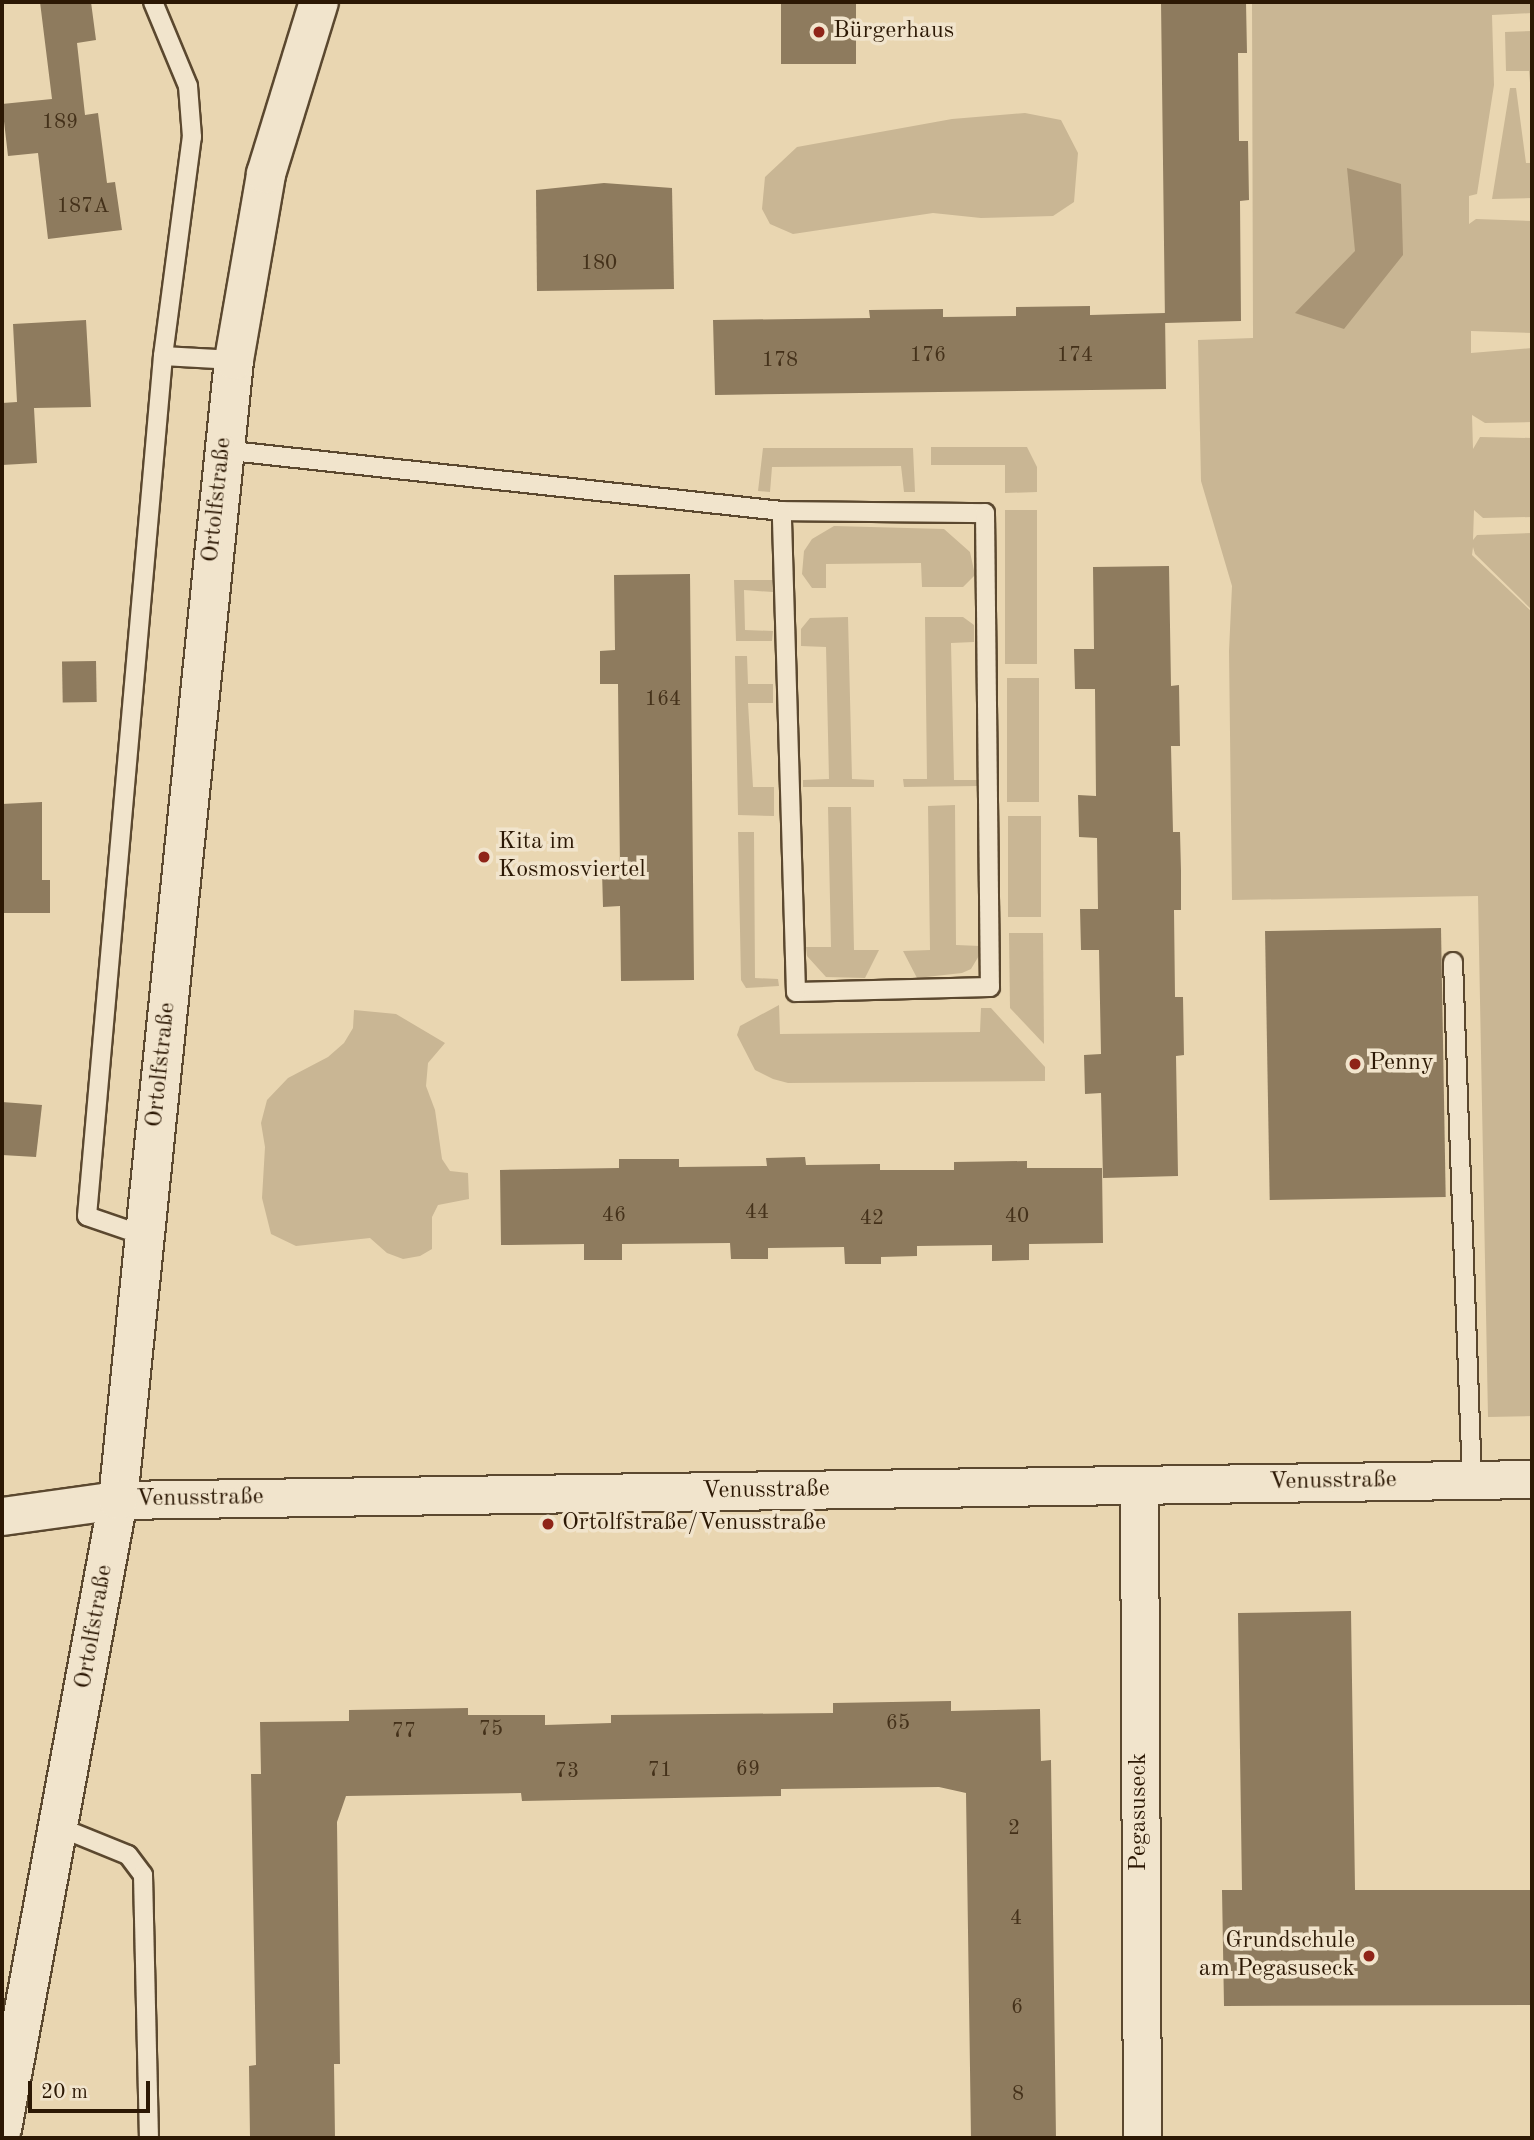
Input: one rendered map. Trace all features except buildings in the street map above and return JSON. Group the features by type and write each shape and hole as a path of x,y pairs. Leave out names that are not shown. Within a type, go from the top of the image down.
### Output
{"street":[{"name":"Ortolfstraße","path":"2,2129 118,1500 222,450 234,360 266,174 319,2"},
{"name":"Venusstraße","path":"2,1516 118,1500 1532,1479"},
{"name":"Pegasuseck","path":"1139,1486 1142,2138"}],"lane":[{"path":"145,1236 87,1216 163,356 192,137 188,86 172,39 153,2"},
{"path":"163,356 234,360"},
{"path":"222,450 782,511 985,513 990,987 796,992 782,511"},
{"path":"1453,962 1472,1480"},
{"path":"59,1827 128,1855 143,1875 149,2138"}],"shaded area":[{"path":"1252,2 1532,2 1532,13 1492,15 1494,85 1477,194 1469,196 1469,224 1476,219 1532,221 1532,333 1471,331 1471,353 1532,348 1532,422 1485,423 1472,415 1473,449 1480,437 1532,438 1532,517 1483,518 1474,510 1473,540 1477,535 1532,533 1532,610 1475,554 1473,547 1472,555 1532,612 1532,1416 1488,1417 1478,896 1232,900 1229,651 1232,586 1201,481 1198,340 1253,338"},
{"path":"1532,31 1532,106 1529,71 1506,71 1505,32"},
{"path":"1510,88 1516,88 1526,163 1532,163 1532,198 1492,199"},
{"path":"1025,113 1061,120 1078,153 1074,202 1053,216 981,218 933,213 793,234 770,224 762,209 765,177 797,147 952,119"},
{"path":"1347,168 1401,184 1403,255 1344,329 1295,313 1355,251"},
{"path":"931,447 1027,447 1037,467 1037,492 1005,493 1005,465 931,465"},
{"path":"763,448 913,448 915,492 904,492 901,466 772,467 770,492 758,491"},
{"path":"1005,510 1037,510 1037,664 1005,664"},
{"path":"834,526 944,529 970,552 975,575 963,587 922,587 921,563 826,564 826,588 812,588 802,574 804,551 812,539"},
{"path":"734,580 773,580 773,592 744,590 745,630 773,631 772,641 736,641"},
{"path":"848,617 852,779 874,780 874,787 803,787 803,780 829,779 826,647 801,646 801,629 810,618"},
{"path":"925,617 963,617 974,625 974,642 951,643 954,780 977,780 978,786 904,787 903,779 927,779"},
{"path":"735,656 747,656 748,684 773,684 773,703 748,703 753,787 774,787 774,816 738,815"},
{"path":"1007,678 1039,678 1039,802 1007,802"},
{"path":"955,805 956,945 980,946 980,954 971,969 962,973 917,978 903,951 930,950 928,806"},
{"path":"828,807 851,807 854,950 879,950 865,978 826,977 807,956 806,947 831,947"},
{"path":"1008,816 1041,816 1041,917 1008,917"},
{"path":"738,832 754,832 755,978 778,979 779,986 746,988 741,980"},
{"path":"1009,933 1043,933 1044,1044 1010,1008"},
{"path":"779,1005 780,1034 980,1032 981,1008 991,1008 1045,1067 1045,1081 788,1083 773,1079 755,1070 737,1035 740,1026"},
{"path":"354,1010 396,1014 445,1043 428,1063 426,1086 435,1110 442,1159 450,1171 468,1173 469,1199 438,1205 432,1217 432,1249 420,1256 403,1259 387,1253 370,1238 296,1246 271,1234 262,1198 265,1147 261,1123 267,1100 288,1078 328,1057 344,1043 353,1028"}],"place":[{"name":"Bürgerhaus","path":"819,32"},
{"name":"Kita im Kosmosviertel","path":"484,857"},
{"name":"Penny","path":"1355,1064"},
{"name":"Ortolfstraße/Venusstraße","path":"548,1524"},
{"name":"Grundschule am Pegasuseck","path":"1369,1956"}]}
